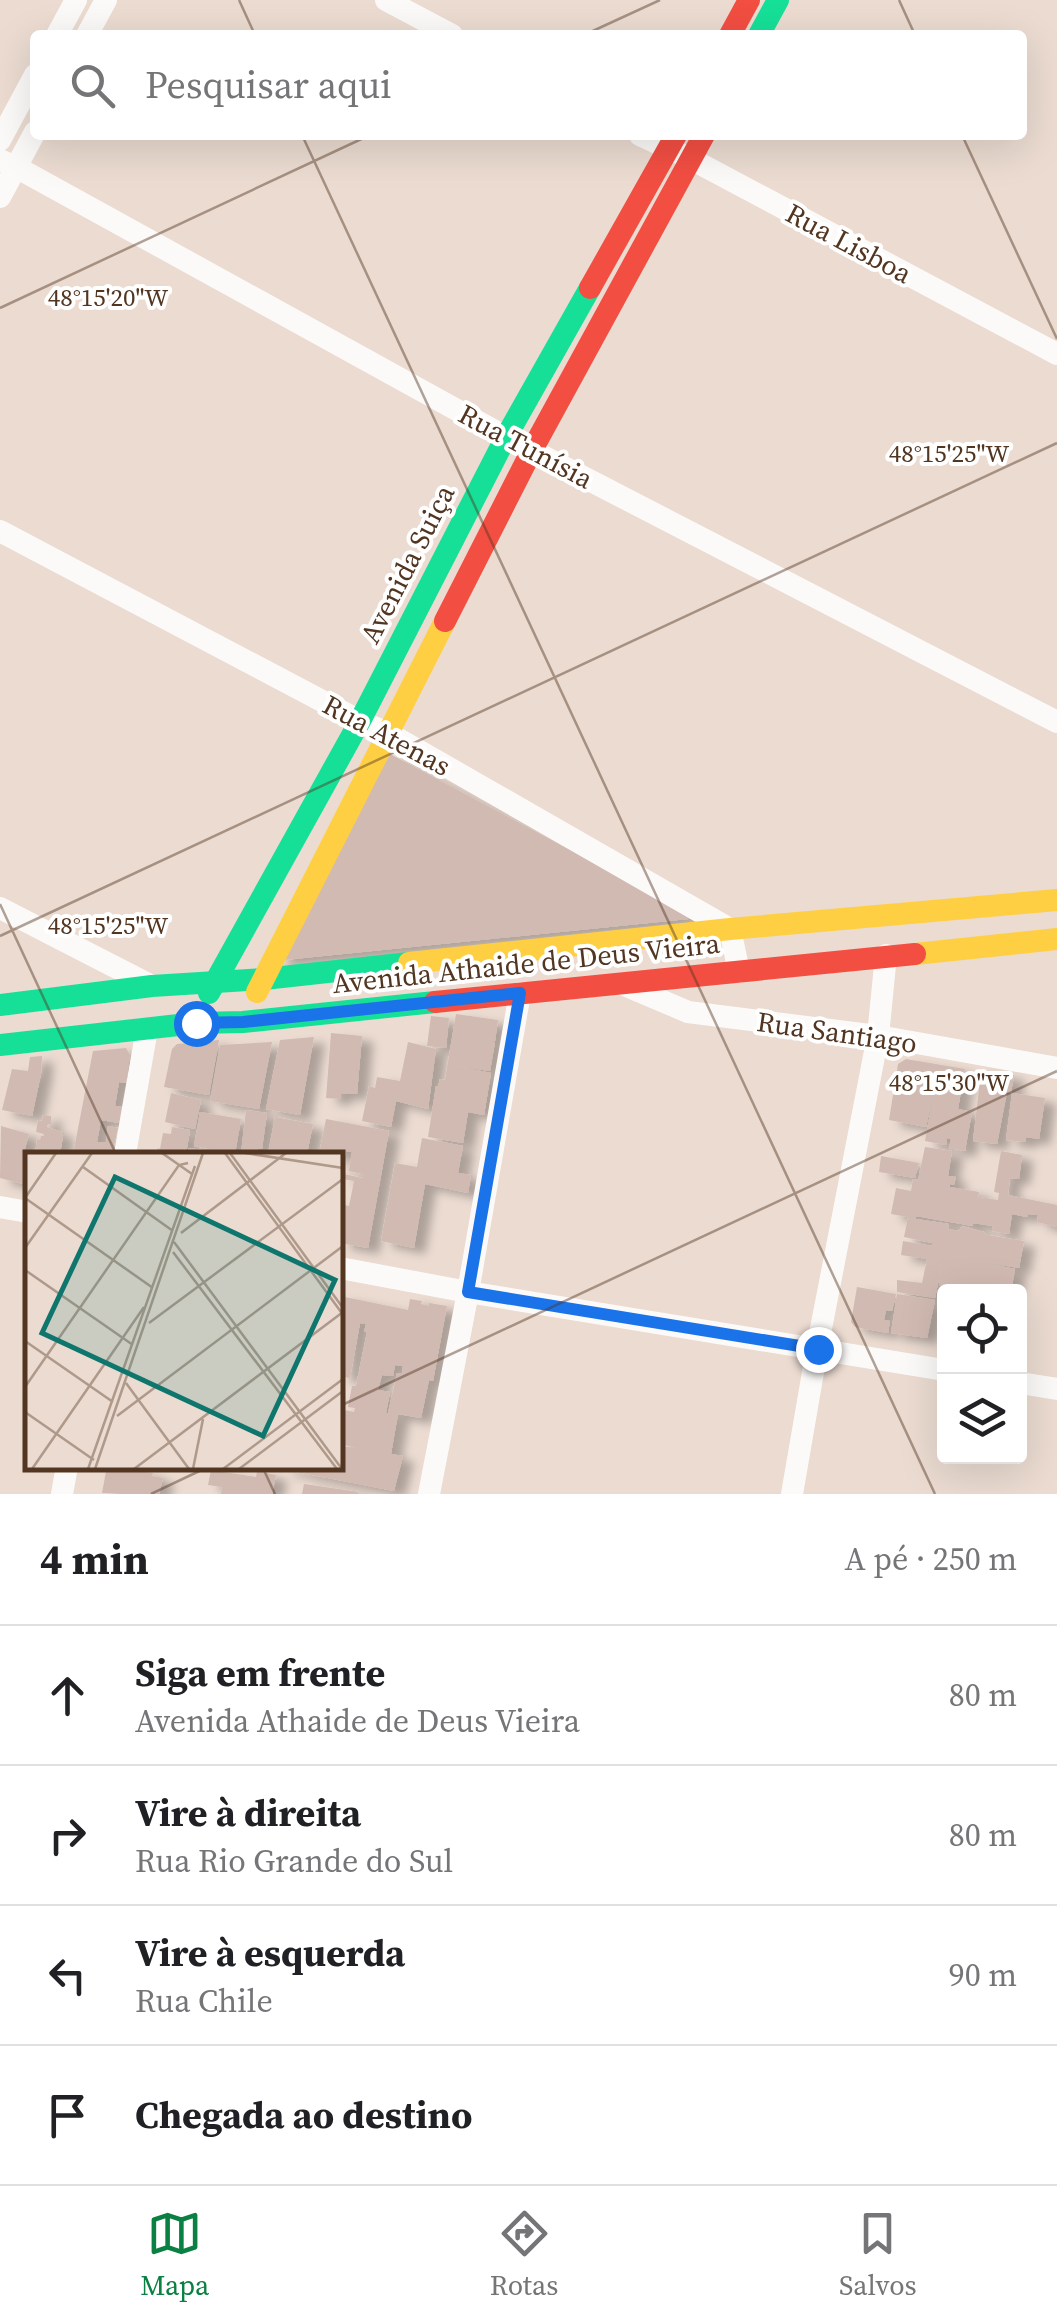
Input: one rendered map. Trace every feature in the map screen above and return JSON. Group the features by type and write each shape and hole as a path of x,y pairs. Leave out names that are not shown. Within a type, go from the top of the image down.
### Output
{"street":[{"path":"60,30 76,0"},
{"path":"90,30 106,0"},
{"path":"386,0 443,30"},
{"path":"733,30 748,0"},
{"path":"762,30 778,0"},
{"path":"0,140 30,85"},
{"path":"0,197 8,164 30,138"},
{"path":"243,1022 532,450 701,140"},
{"name":"Rua Lisboa","path":"672,142 691,159 1057,354"},
{"name":"Avenida Suiça","path":"196,1023 214,980 360,721 506,438 672,142"},
{"name":"Rua Tunísia","path":"8,164 506,438 1057,722"},
{"name":"Rua Atenas","path":"0,531 360,721 388,732 730,929"},
{"name":"Avenida Athaide de Deus Vieira","path":"0,1005 152,986 264,979 730,929 1057,900"},
{"path":"0,908 152,986"},
{"path":"730,929 740,972"},
{"name":"Avenida Athaide de Deus Vieira","path":"0,1045 1057,938"},
{"path":"792,1494 878,1036 886,956"},
{"name":"Rua Santiago","path":"622,984 688,1012 878,1036 1057,1068"},
{"path":"429,1494 520,993"},
{"path":"124,1152 147,1030"},
{"path":"0,1208 25,1212"},
{"path":"342,1268 937,1369"},
{"path":"1027,1383 1057,1389"},
{"path":"62,1494 66,1469"}],"building":[{"path":"390,754 698,918 274,961"},
{"path":"456,1014 498,1020 495,1041 481,1040 495,1042 490,1071 456,1066 491,1073 484,1115 468,1112 463,1143 428,1137 436,1086 440,1079 445,1080"},
{"path":"431,1016 449,1018 446,1048 427,1046"},
{"path":"331,1033 362,1036 357,1094 341,1093 341,1099 326,1098"},
{"path":"314,1037 300,1115 266,1109 280,1040"},
{"path":"219,1040 209,1095 164,1087 172,1049 177,1044"},
{"path":"272,1042 259,1109 210,1101 220,1045"},
{"path":"408,1042 436,1049 428,1109 396,1101 391,1127 362,1121 369,1086 375,1088 377,1077 400,1081"},
{"path":"126,1048 130,1055 126,1083 119,1082 115,1106 123,1107 119,1123 101,1120 97,1142 106,1142 108,1126 118,1128 112,1152 73,1152 93,1051"},
{"path":"42,1056 32,1116 2,1110 12,1069 28,1071 30,1057"},
{"path":"906,1059 965,1069 958,1109 972,1112 965,1151 949,1148 951,1139 947,1138 946,1145 925,1141 934,1091 926,1127 889,1120 898,1064"},
{"path":"977,1069 1014,1075 997,1144 973,1141 979,1089 974,1088"},
{"path":"171,1093 201,1100 195,1129 165,1122"},
{"path":"1012,1093 1045,1098 1039,1139 1006,1140"},
{"path":"246,1110 267,1113 262,1149 241,1152"},
{"path":"200,1112 241,1119 235,1152 194,1146"},
{"path":"43,1115 51,1116 47,1127 62,1132 60,1152 35,1152 37,1140 44,1136 36,1132 38,1120 42,1121"},
{"path":"275,1117 313,1124 307,1152 268,1152"},
{"path":"326,1119 389,1131 368,1248 342,1243 342,1204 349,1206 354,1181 343,1179 344,1174 362,1178 363,1174 349,1171 352,1152 346,1151 342,1172 342,1152 319,1152"},
{"path":"1,1126 29,1134 23,1156 23,1184 0,1178"},
{"path":"172,1127 190,1130 186,1152 157,1152 163,1133 171,1134"},
{"path":"422,1138 463,1146 458,1173 471,1175 468,1193 425,1184 414,1248 381,1241 395,1163 417,1167"},
{"path":"925,1147 952,1151 948,1176 956,1177 950,1187 998,1200 999,1193 994,1192 1001,1151 1022,1155 1019,1179 1010,1178 1008,1195 1057,1205 1057,1227 1037,1222 1038,1215 1012,1214 1009,1234 992,1231 993,1226 916,1216 949,1224 948,1229 959,1231 962,1226 1024,1241 1019,1268 981,1262 1015,1269 1012,1284 939,1284 944,1254 935,1298 897,1292 897,1280 922,1283 927,1259 901,1255 903,1241 932,1246 904,1237 908,1217 891,1214 896,1188 911,1191 913,1179 918,1180"},
{"path":"881,1156 919,1163 915,1178 879,1172"},
{"path":"857,1287 896,1294 892,1311 886,1310 884,1320 890,1321 888,1333 855,1327 851,1322"},
{"path":"897,1294 935,1300 927,1338 891,1333"},
{"path":"342,1296 408,1310 410,1299 429,1306 447,1306 433,1381 429,1380 421,1418 398,1414 391,1454 403,1456 394,1491 282,1469 342,1469 342,1446 357,1448 342,1444 342,1409 354,1412 355,1408 348,1407 352,1386 356,1386 366,1324 360,1323 350,1378 342,1376","holes":["395,1365 403,1366 402,1374 397,1373 386,1413 390,1392 378,1390 382,1375 393,1376"]},
{"path":"106,1469 153,1473 152,1476 163,1478 159,1494 102,1493"},
{"path":"211,1470 256,1477 257,1471 276,1475 272,1494 221,1494 222,1487 208,1485"},
{"path":"304,1484 359,1492 302,1494"}],"traffic: fast":[{"path":"762,30 778,0"},
{"path":"209,993 360,721 506,437 590,288"},
{"path":"0,1005 152,986 264,979 409,963"},
{"path":"0,1045 435,1002"}],"traffic: slow":[{"path":"257,992 445,621"},
{"path":"409,963 1057,900"},
{"path":"915,954 1057,939"}],"traffic: jam":[{"path":"733,30 749,0"},
{"path":"590,288 673,140"},
{"path":"445,621 532,450 701,140"},
{"path":"435,1002 915,954"}],"route":[{"path":"196,1023 243,1022 520,993 468,1292 818,1349"}]}
